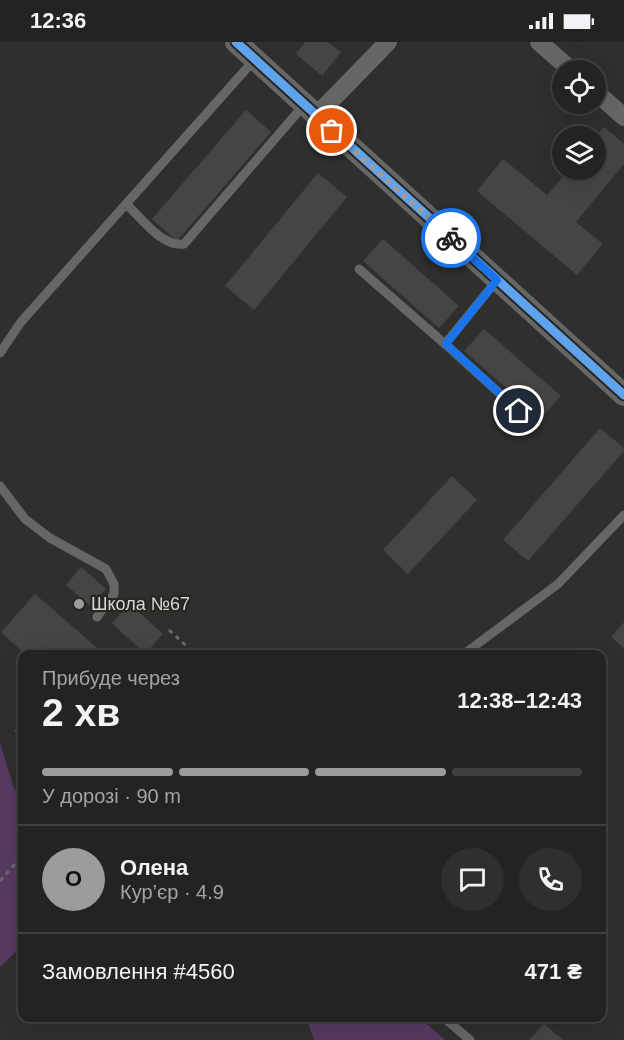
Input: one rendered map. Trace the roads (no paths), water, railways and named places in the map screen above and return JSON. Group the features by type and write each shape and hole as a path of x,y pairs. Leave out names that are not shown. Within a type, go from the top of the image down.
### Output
{"street":[{"path":"237,42 624,395"},
{"path":"310,111 388,42"},
{"path":"539,42 560,60"},
{"path":"606,101 624,117"}],"lane":[{"path":"0,353 21,322 255,59"},
{"path":"126,204 165,241 176,245 184,244 310,111"},
{"path":"358,269 446,344 519,411"},
{"path":"446,344 497,280"},
{"path":"0,486 25,519 50,538 106,569 114,584 114,594 98,617"},
{"path":"469,650 558,584 624,515"},
{"path":"449,1022 470,1040"}],"place":[{"name":"Школа №67","path":"79,604"}]}
